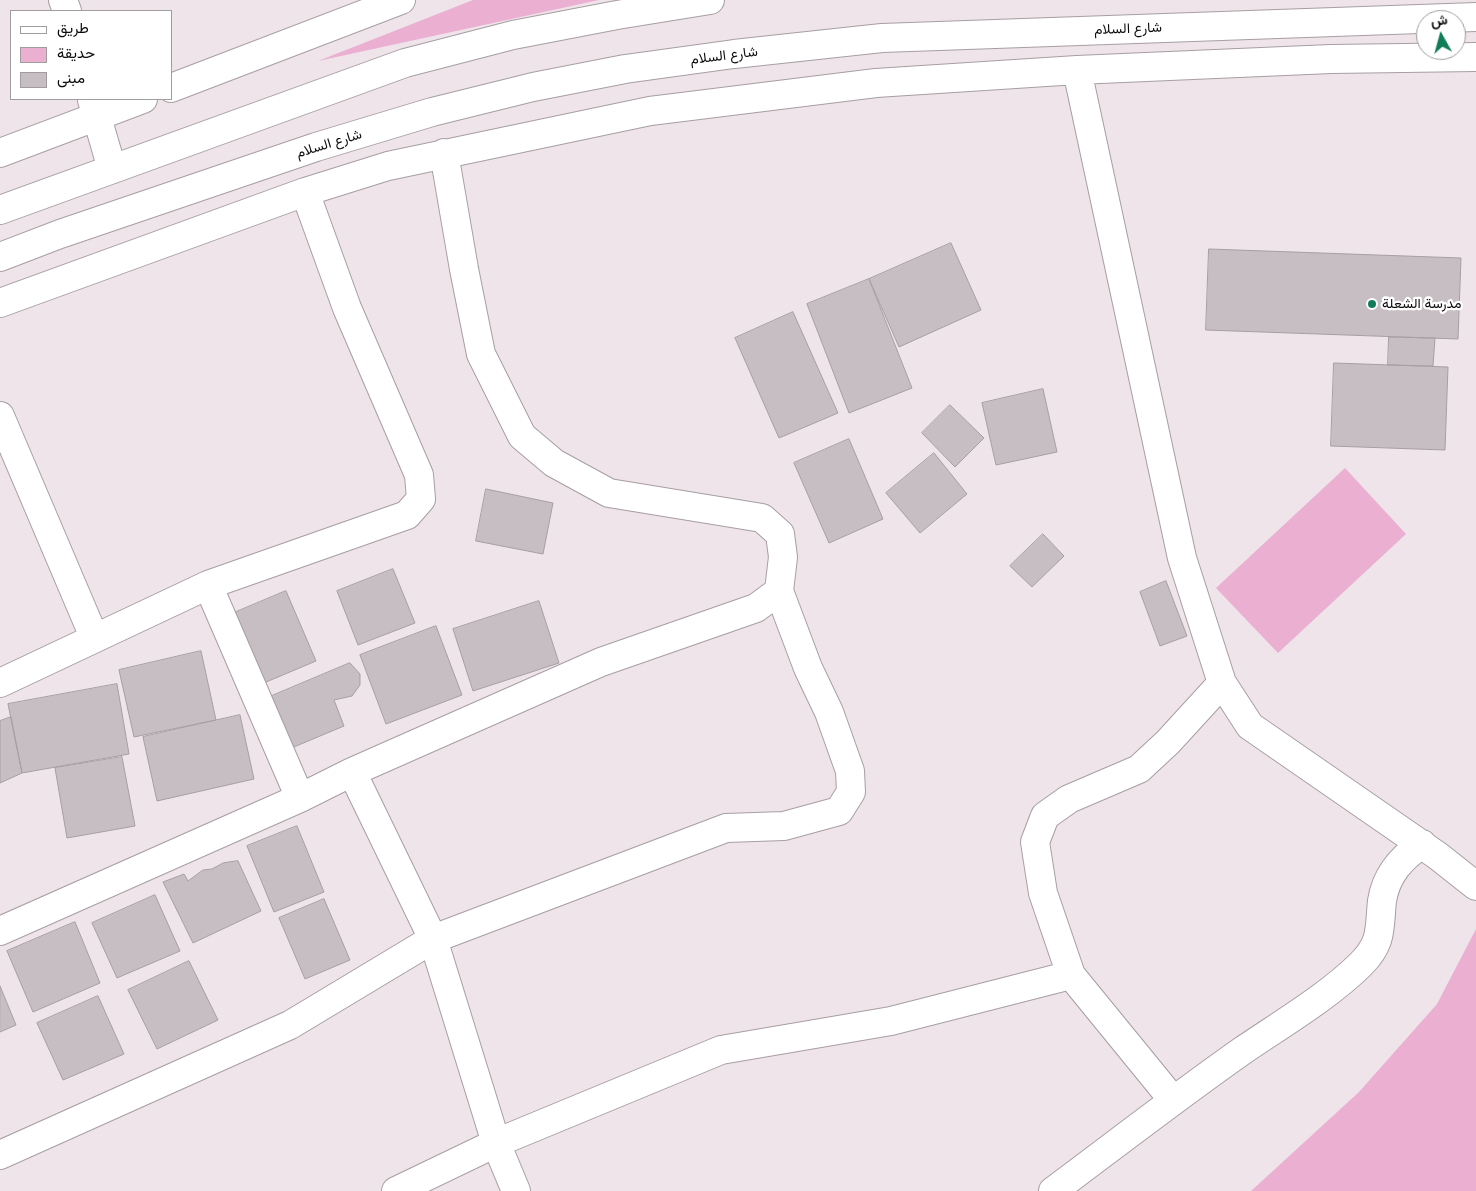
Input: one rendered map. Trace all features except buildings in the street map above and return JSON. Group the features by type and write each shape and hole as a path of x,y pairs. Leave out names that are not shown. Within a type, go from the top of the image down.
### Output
{"main road":[{"path":"172,88 401,0"},
{"path":"0,210 405,63 513,35 710,0"},
{"name":"شارع السلام","path":"0,257 60,234 306,150 423,115 533,86 626,69 734,54 882,38 1476,17"},
{"path":"0,304 305,192 388,166 650,111 876,83 1077,70 1330,59 1476,57"},
{"path":"1077,70 1182,558 1222,683 1250,726 1422,844 1476,886"},
{"path":"0,153 94,108 138,100"},
{"path":"94,108 112,169"},
{"path":"0,1155 290,1025 433,939 726,828 784,826 839,811 851,792 850,771 830,712 808,668 778,591 783,556 780,534 762,518 609,493 554,463 522,436 482,354 464,269 444,153"},
{"path":"0,683 94,637 208,585 407,515 421,499 419,475 346,308 305,192"},
{"path":"0,416 94,637"},
{"path":"208,585 300,798"},
{"path":"0,931 601,662 756,608 778,591"},
{"path":"1173,1100 1071,975 1043,892 1035,842 1045,816 1069,799 1139,769 1222,683"},
{"path":"352,772 433,939 496,1143 516,1191"},
{"path":"1053,1191 1173,1100 1330,989 1362,963 1379,936 1386,884 1395,868 1407,855 1422,844"},
{"path":"396,1191 496,1143 722,1050 892,1021 1071,975"}],"green space":[{"path":"473,0 599,0 318,61"},
{"path":"1345,468 1406,534 1278,653 1216,588"},
{"path":"1476,929 1476,1191 1251,1191 1359,1092 1437,1004"}],"place":[{"name":"مدرسة الشعلة","path":"1372,304"}]}
